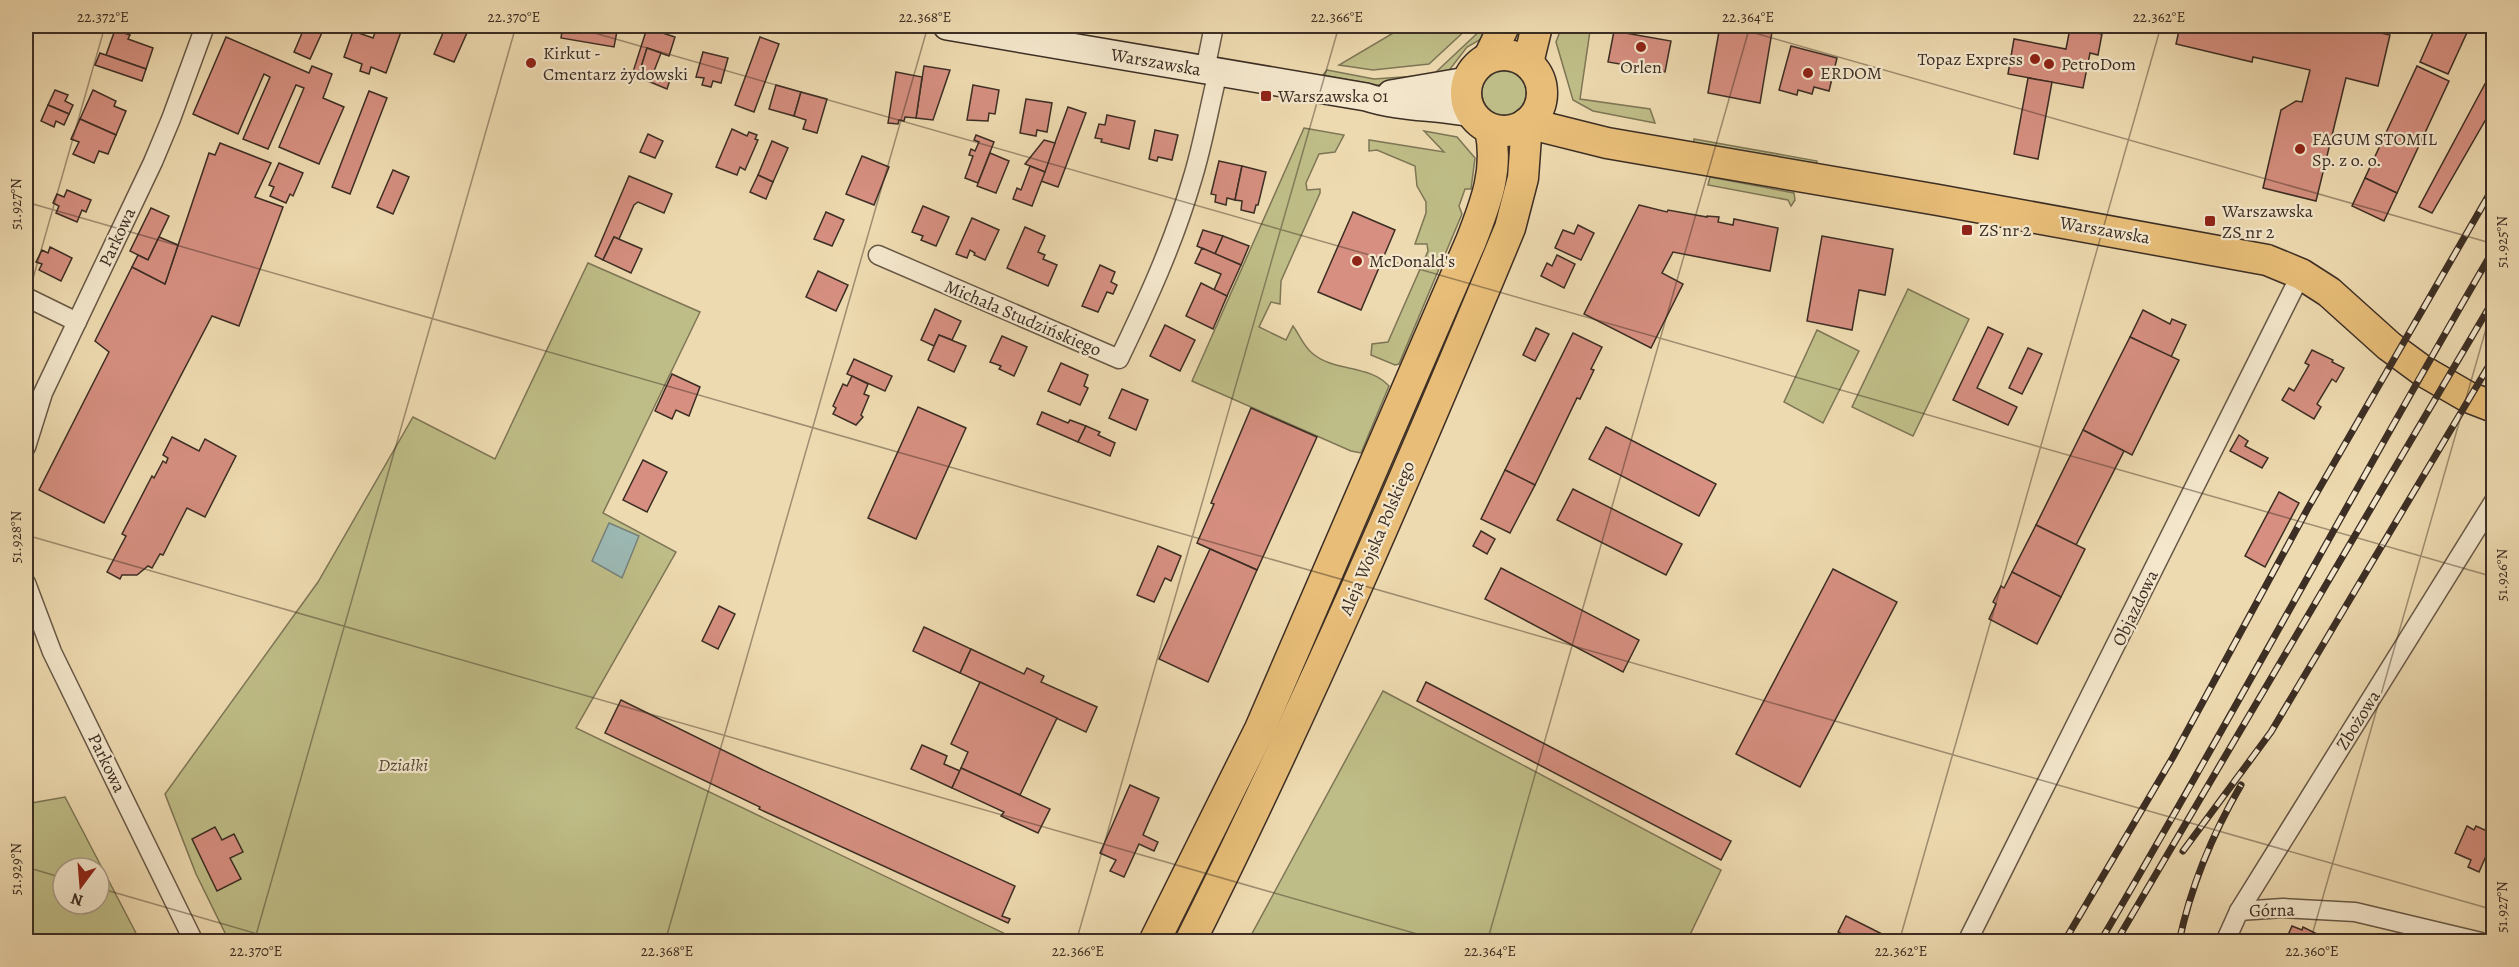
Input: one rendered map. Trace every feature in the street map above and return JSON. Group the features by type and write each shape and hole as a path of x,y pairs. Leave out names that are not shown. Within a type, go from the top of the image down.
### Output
{"main road":[{"name":"Warszawska","path":"947,26 1366,97 1395,105 1434,107 1481,121"},
{"path":"1489,57 1504,26"},
{"path":"1528,63 1537,26"},
{"path":"1506,54 1528,63 1540,82 1542,96 1538,111 1527,123 1510,131 1481,121 1465,94 1467,81 1475,67 1489,57 1506,54"},
{"name":"Warszawska","path":"1366,97 1467,81"},
{"name":"Warszawska","path":"1542,96 1588,127 1639,148"},
{"name":"Aleja Wojska Polskiego","path":"1154,942 1260,729 1484,210 1493,174 1494,146 1481,121"},
{"name":"Warszawska","path":"1527,123 1607,143 2268,260 2301,274 2329,292 2389,346 2423,370 2468,397 2493,407"},
{"name":"Aleja Wojska Polskiego","path":"1190,942 1269,782 1314,684 1510,228 1523,178 1527,123"}],"street":[{"name":"Parkowa","path":"26,447 43,393 153,162 205,26"},
{"path":"1212,71 1214,26"},
{"name":"Michała Studzińskiego","path":"878,255 1119,359 1152,290 1180,219 1193,178 1212,71"},
{"name":"Objazdowa","path":"1967,942 2301,274"},
{"path":"26,297 77,322"},
{"name":"Zbożowa","path":"2225,942 2239,911 2493,501"},
{"name":"Parkowa","path":"26,583 52,652 194,942"},
{"name":"Górna","path":"2239,911 2283,908 2355,912 2481,942"}],"green space":[{"path":"1405,26 1470,26 1429,64 1373,70 1339,65"},
{"path":"1485,26 1495,26 1483,38 1467,47 1447,73 1435,73"},
{"path":"1562,26 1595,26 1590,31 1580,99 1650,109 1655,123 1593,111 1573,100 1556,42"},
{"path":"1327,70 1374,79 1417,76 1421,79 1377,85 1323,75"},
{"path":"1504,71 1520,77 1526,93 1520,109 1504,115 1488,109 1482,93 1488,77"},
{"path":"1304,128 1344,135 1335,152 1319,154 1306,183 1307,190 1320,189 1320,193 1281,281 1280,304 1271,302 1259,327 1286,340 1293,326 1306,347 1321,359 1371,374 1389,386 1361,453 1351,451 1192,381"},
{"path":"1424,131 1457,137 1475,158 1471,189 1465,189 1459,206 1462,214 1399,364 1395,365 1371,355 1372,344 1388,342 1428,251 1427,244 1415,244 1426,213 1426,202 1417,186 1415,166 1377,150 1369,151 1369,140 1444,152"},
{"path":"1694,139 1817,161 1816,166 1693,144"},
{"path":"1710,177 1794,193 1795,200 1791,206 1788,200 1708,185"},
{"name":"Działki","path":"588,263 700,312 603,513 676,552 576,728 1020,941 229,941 196,874 165,794 318,582 413,417 495,459"},
{"path":"1908,289 1969,319 1913,436 1852,407"},
{"path":"1817,330 1859,351 1823,423 1784,402"},
{"path":"1383,691 1721,870 1687,941 1248,941"},
{"path":"65,797 96,856 51,856 51,916 111,916 111,885 140,941 26,941 26,804"}],"water":[{"path":"609,523 639,536 622,578 592,561"}],"building":[{"path":"305,26 325,26 310,59 294,52"},
{"path":"385,26 402,29 386,73 371,67 369,74 360,71 362,64 344,57 353,31 373,38 376,30 382,33"},
{"path":"446,26 470,26 454,62 434,54"},
{"path":"563,26 618,26 614,47 561,38"},
{"path":"1720,26 1773,26 1760,103 1708,93"},
{"name":"FAGUM STOMIL Sp. z o. o.","path":"2180,26 2348,26 2390,35 2378,86 2346,78 2316,201 2263,188 2281,110 2296,101 2302,102 2310,70 2253,57 2252,62 2176,44"},
{"path":"2436,26 2470,26 2448,74 2420,62"},
{"path":"647,28 675,37 669,56 647,48 638,77 632,75"},
{"name":"PetroDom","path":"2070,28 2102,34 2098,55 2090,53 2083,88 2008,74 2014,39 2066,49"},
{"path":"115,30 130,35 128,39 153,48 146,69 106,55"},
{"path":"1614,31 1671,41 1665,72 1608,62"},
{"path":"226,37 309,73 312,66 332,74 323,98 344,107 319,164 279,147 304,88 296,85 268,149 243,139 270,77 264,74 238,134 193,114"},
{"path":"760,37 779,44 754,112 735,105"},
{"name":"ERDOM","path":"1791,46 1837,58 1829,91 1814,87 1812,94 1798,90 1797,95 1779,90"},
{"path":"647,48 661,53 654,71 671,77 667,89 638,77"},
{"path":"703,52 728,58 721,83 713,81 711,87 702,85 704,78 696,77"},
{"path":"100,53 146,69 142,81 95,65"},
{"path":"924,66 950,70 933,120 916,118"},
{"path":"2417,66 2449,81 2397,193 2365,178"},
{"path":"2494,67 2494,105 2432,213 2419,207"},
{"path":"896,72 922,77 916,118 905,117 904,121 899,120 898,124 888,123"},
{"path":"2028,78 2052,82 2038,159 2014,154"},
{"path":"776,85 801,92 794,116 769,109"},
{"path":"973,85 999,90 995,114 989,113 988,121 967,120"},
{"path":"55,90 68,95 65,101 73,105 69,114 48,105"},
{"path":"93,90 116,101 114,106 126,111 116,135 80,119"},
{"path":"369,91 387,98 350,194 332,187"},
{"path":"801,92 827,99 817,133 803,129 806,120 794,116"},
{"path":"1026,99 1052,103 1047,132 1037,130 1036,136 1020,133"},
{"path":"48,105 69,114 64,125 56,121 54,127 41,121"},
{"path":"1068,107 1086,113 1058,187 1041,181"},
{"path":"1107,115 1135,121 1129,149 1101,142 1102,139 1095,138 1099,124 1105,125"},
{"path":"80,119 116,135 108,154 99,151 94,163 73,154 79,142 71,139"},
{"path":"732,129 747,136 749,132 757,135 755,139 758,140 745,170 740,167 737,175 716,167"},
{"path":"1155,130 1178,135 1172,160 1158,157 1157,161 1149,159"},
{"path":"648,134 663,141 655,158 640,152"},
{"path":"976,135 994,142 978,183 965,178 973,156 969,155 971,149 975,151 979,142 974,140"},
{"path":"1044,140 1055,143 1045,172 1025,164"},
{"path":"772,141 788,148 773,182 758,175"},
{"path":"220,143 271,163 255,197 283,207 239,326 212,316 104,523 39,490 109,352 95,341 132,267 165,284 209,153 215,155"},
{"path":"990,153 1009,161 996,193 977,186"},
{"path":"862,156 889,167 874,205 846,194"},
{"path":"1219,161 1242,166 1235,200 1227,198 1226,205 1215,202 1216,195 1211,194"},
{"path":"279,163 303,173 293,196 290,194 286,203 270,196 274,187 269,185"},
{"path":"1030,166 1045,172 1032,206 1013,199 1017,188 1021,190"},
{"path":"1242,166 1266,172 1254,213 1241,210 1242,201 1235,200"},
{"path":"393,170 409,177 393,214 377,207"},
{"path":"758,175 773,182 766,199 750,192"},
{"path":"629,176 672,194 664,213 638,202 634,205 619,239 614,237 603,260 595,256"},
{"path":"2365,178 2397,193 2384,221 2352,206"},
{"path":"67,190 91,200 86,212 82,210 77,222 56,213 59,206 53,203 57,194 64,197"},
{"path":"1639,205 1667,212 1668,210 1719,217 1718,222 1733,225 1734,219 1778,228 1770,271 1673,252 1662,273 1683,284 1651,348 1584,314"},
{"path":"923,206 949,217 936,246 921,240 923,236 912,232"},
{"path":"151,208 169,216 148,260 130,251"},
{"path":"826,212 844,220 832,246 814,239"},
{"name":"McDonald's","path":"1353,212 1395,230 1361,310 1318,292"},
{"path":"972,218 999,230 985,260 974,255 975,253 970,250 967,258 956,254"},
{"path":"1578,225 1594,233 1581,260 1555,248 1563,230 1574,234"},
{"path":"1025,227 1045,236 1038,252 1045,255 1043,259 1057,265 1048,286 1007,268"},
{"path":"1203,230 1223,236 1215,254 1197,246"},
{"path":"1223,236 1249,246 1241,265 1215,254"},
{"path":"1822,236 1893,249 1885,295 1859,290 1852,330 1807,321"},
{"path":"159,237 178,245 165,284 132,267 138,255 148,260"},
{"path":"614,237 642,249 631,273 603,260"},
{"path":"50,247 72,258 61,281 39,270 42,264 36,262 42,250 48,253"},
{"path":"1202,248 1241,265 1227,296 1214,290 1221,274 1195,263"},
{"path":"1557,255 1575,264 1564,288 1541,276 1547,263 1552,266"},
{"path":"1100,265 1115,272 1111,282 1117,285 1113,294 1107,292 1098,312 1082,306"},
{"path":"818,271 848,285 836,311 806,297"},
{"path":"1201,283 1227,296 1213,329 1186,316"},
{"path":"935,309 961,321 952,340 939,335 934,346 921,340"},
{"path":"2143,310 2170,324 2172,319 2186,325 2171,357 2130,337"},
{"path":"1165,325 1195,340 1180,371 1150,356"},
{"path":"1988,327 2003,334 1977,388 2017,407 2008,425 1953,400"},
{"path":"1536,328 1549,334 1535,361 1523,355"},
{"path":"1573,333 1602,347 1580,399 1577,398 1535,485 1505,470"},
{"path":"939,335 966,346 954,372 928,360"},
{"path":"1002,336 1027,347 1014,376 999,369 1001,366 990,362"},
{"path":"2130,337 2179,360 2132,455 2083,430"},
{"path":"2028,348 2042,354 2022,394 2009,388"},
{"path":"2312,350 2344,368 2336,382 2332,379 2317,404 2321,407 2314,419 2282,400 2289,388 2294,391 2309,365 2305,363"},
{"path":"854,359 892,376 885,391 847,374"},
{"path":"1061,363 1088,375 1084,386 1088,388 1080,405 1048,391"},
{"path":"672,374 700,387 689,416 676,410 672,419 655,411"},
{"path":"852,376 868,384 864,394 869,396 861,415 863,417 856,425 833,414 836,408 833,406 843,384 847,386"},
{"path":"1122,389 1148,400 1136,430 1109,418"},
{"path":"918,407 966,428 916,539 868,518"},
{"path":"1251,408 1317,437 1257,570 1197,543 1214,504 1211,503"},
{"path":"1042,412 1068,423 1070,420 1086,426 1078,442 1037,424"},
{"path":"1086,426 1100,432 1098,435 1115,443 1110,456 1078,442"},
{"path":"1606,427 1716,484 1699,516 1589,459"},
{"path":"2083,430 2124,451 2076,545 2036,525"},
{"path":"2239,435 2248,441 2245,446 2268,458 2262,468 2230,451"},
{"path":"172,437 199,451 205,439 236,456 205,517 187,508 163,555 160,554 152,568 148,566 137,575 122,575 120,579 107,572 126,536 122,534 152,476 154,478 163,461 166,463 168,458 163,455"},
{"path":"643,460 667,472 647,512 623,500"},
{"path":"1505,470 1535,485 1510,533 1481,519"},
{"path":"1573,489 1682,544 1666,575 1557,520"},
{"path":"2279,492 2299,503 2265,567 2245,556"},
{"path":"2036,525 2085,549 2061,597 2012,572"},
{"path":"1481,531 1495,539 1487,554 1473,546"},
{"path":"1158,546 1181,556 1171,581 1165,578 1154,602 1137,595"},
{"path":"1210,549 1257,570 1208,682 1159,659"},
{"path":"1501,568 1639,640 1623,672 1485,599"},
{"path":"1833,569 1897,602 1800,787 1736,754"},
{"path":"2012,572 2061,597 2037,644 1989,619 1996,604 1993,602 2001,586 2004,588"},
{"path":"719,606 735,614 718,649 702,641"},
{"path":"924,627 971,649 960,673 913,651"},
{"path":"971,649 1024,674 1027,668 1044,676 1041,682 1097,707 1086,732 960,673"},
{"path":"980,682 1057,718 1020,795 961,768 968,752 951,744"},
{"path":"1426,682 1731,841 1721,860 1417,701"},
{"path":"621,700 761,769 1015,886 1002,916 1010,919 1008,923 759,809 760,807 605,733"},
{"path":"922,745 947,756 944,764 960,771 952,788 911,769"},
{"path":"961,768 1050,809 1038,833 1001,816 1004,812 952,788"},
{"path":"1130,785 1159,798 1143,835 1158,842 1154,851 1139,844 1124,877 1110,871 1116,860 1100,853"},
{"path":"2467,826 2474,830 2476,826 2487,831 2486,835 2494,838 2479,872 2468,867 2471,860 2455,853"},
{"path":"215,827 222,840 234,834 243,852 230,858 241,879 217,891 192,839"},
{"path":"1846,916 1898,942 1857,942 1838,932"},
{"path":"2292,926 2302,930 2303,927 2325,938 2324,942 2285,942"}],"railway":[{"path":"2064,942 2173,757 2308,508 2494,186"},
{"path":"2100,942 2494,249"},
{"path":"2116,942 2494,299"},
{"path":"2183,851 2271,732 2494,357"},
{"path":"2179,942 2190,900 2204,861 2241,785"}],"place":[{"name":"Orlen","path":"1641,47"},
{"name":"Topaz Express","path":"2035,59"},
{"name":"Kirkut - Cmentarz żydowski","path":"531,63"},
{"name":"PetroDom","path":"2049,64"},
{"name":"ERDOM","path":"1808,73"},
{"name":"Warszawska 01","path":"1266,96"},
{"name":"FAGUM STOMIL Sp. z o. o.","path":"2300,149"},
{"name":"Warszawska ZS nr 2","path":"2210,221"},
{"name":"ZS nr 2","path":"1967,230"},
{"name":"McDonald's","path":"1357,261"}]}
